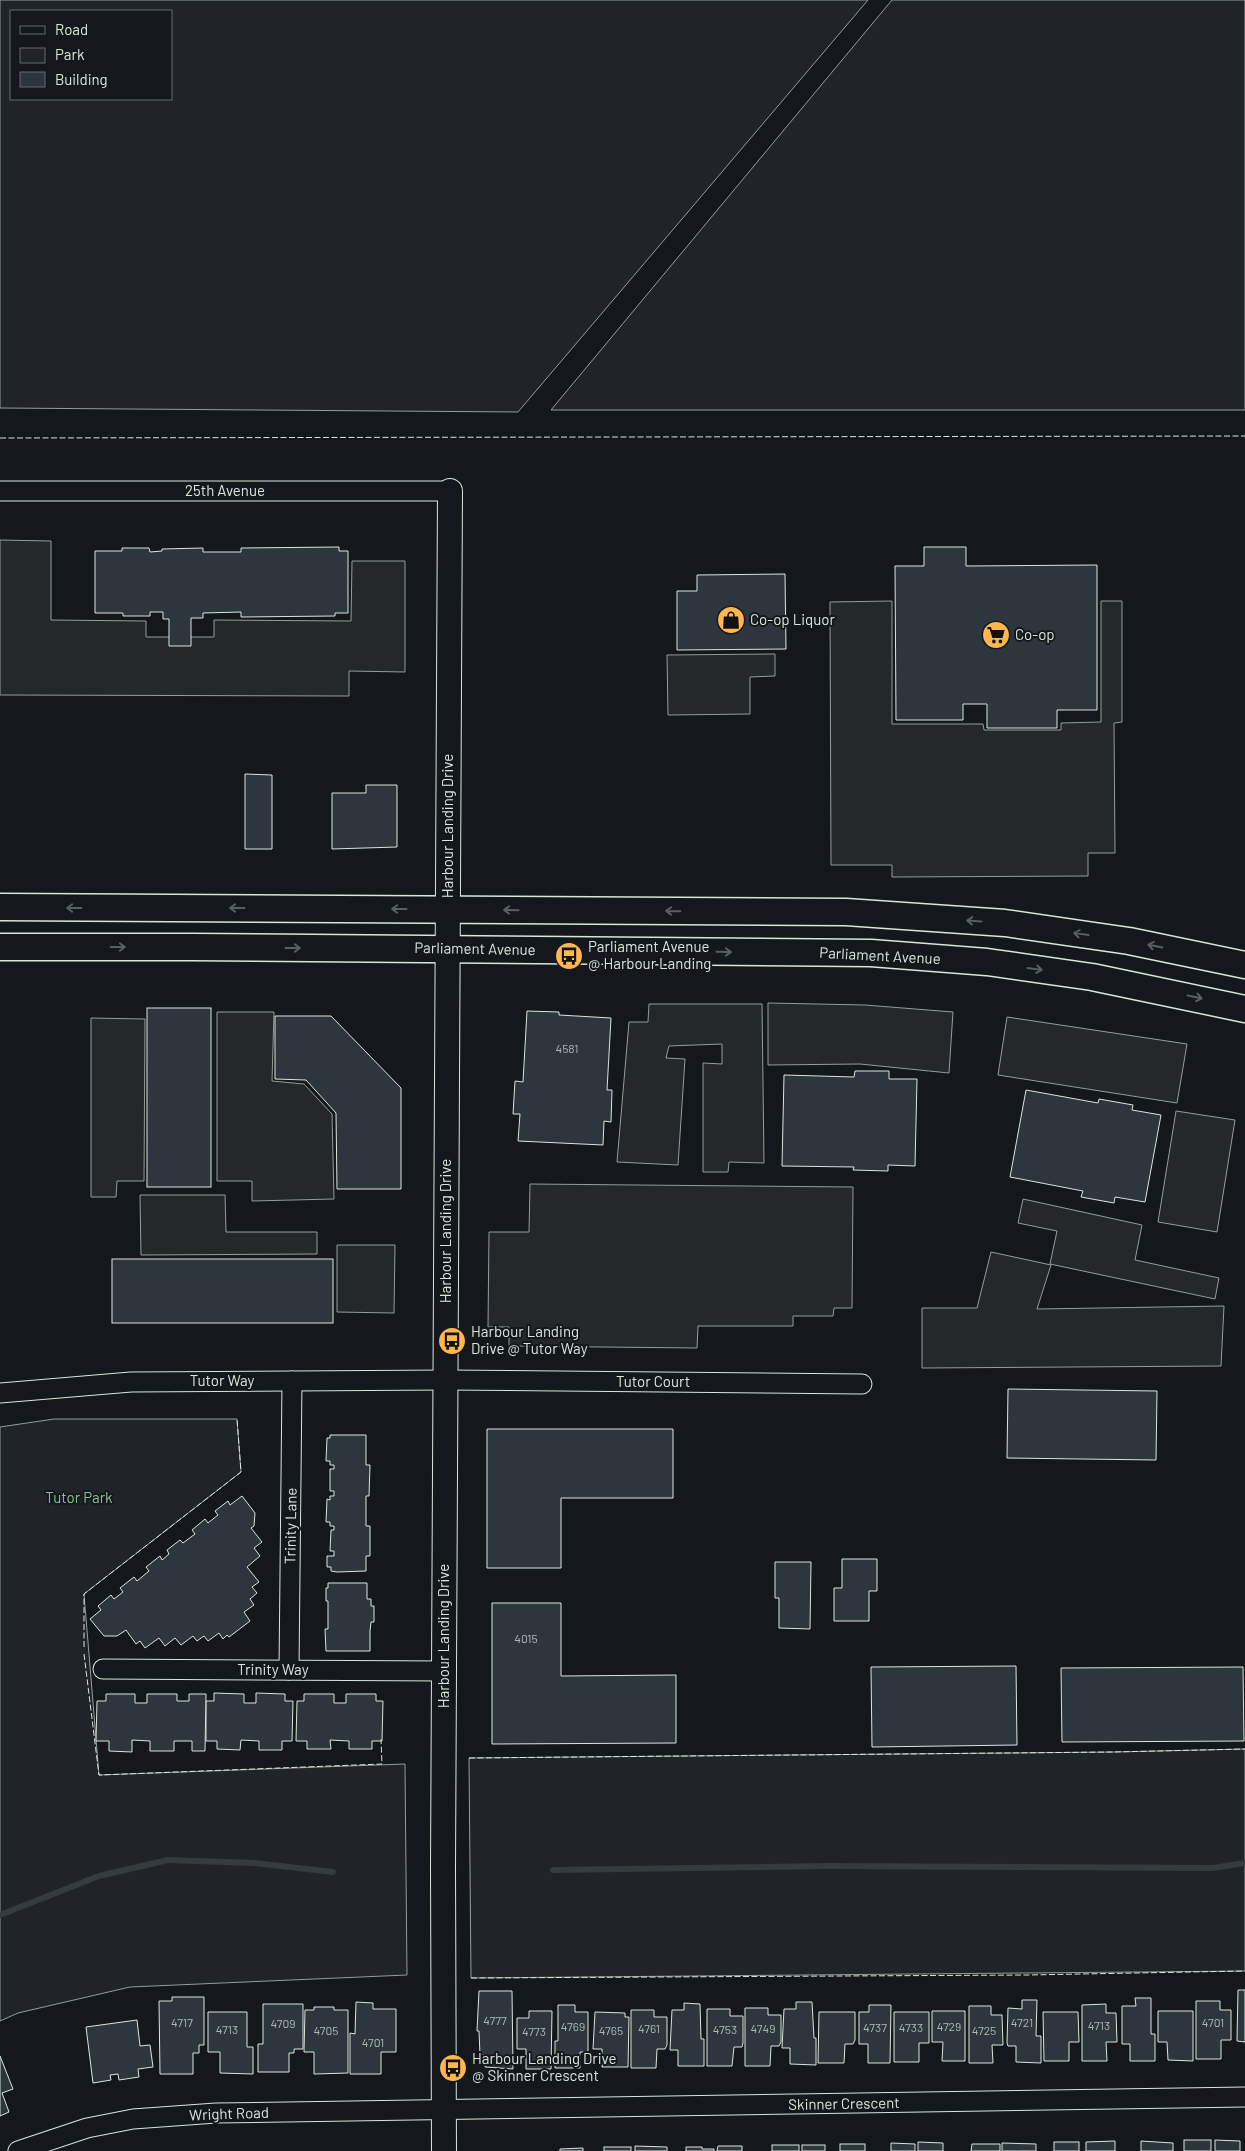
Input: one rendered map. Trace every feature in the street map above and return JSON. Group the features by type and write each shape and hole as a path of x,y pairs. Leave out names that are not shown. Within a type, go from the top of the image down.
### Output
{"main road":[{"path":"0,907 846,912 1005,923 1129,941 1245,965"},
{"name":"Parliament Avenue","path":"0,947 448,949 881,954 987,962 1092,976 1245,1009"}],"street":[{"name":"25th Avenue","path":"0,491 450,491"},
{"name":"Harbour Landing Drive","path":"444,2151 445,1380 450,491"},
{"name":"Tutor Way","path":"0,1393 131,1382 445,1380"},
{"name":"Tutor Court","path":"445,1380 862,1384"},
{"name":"Trinity Lane","path":"289,1670 292,1381"},
{"name":"Trinity Way","path":"102,1668 444,1671"},
{"name":"Skinner Crescent","path":"444,2109 1245,2097"},
{"name":"Wright Road","path":"18,2151 87,2128 133,2119 216,2113 444,2109"}],"green space":[{"path":"0,0 868,0 518,412 0,408"},
{"path":"892,0 1245,0 1245,410 551,410"},
{"name":"Tutor Park","path":"54,1419 237,1419 241,1472 84,1594 99,1775 405,1764 407,1975 130,1987 18,2013 0,2021 0,1427"},
{"path":"1245,1749 1245,1971 471,1978 469,1758"}],"shaded area":[{"path":"0,540 51,541 51,620 146,621 146,637 214,637 214,620 351,621 352,561 405,561 405,672 349,671 349,696 0,695"},
{"path":"892,601 892,724 983,724 984,730 1061,730 1061,723 1101,722 1101,601 1122,601 1122,722 1114,723 1115,853 1088,853 1088,876 892,877 892,865 831,865 830,602"},
{"path":"775,654 775,676 750,677 750,714 668,715 667,655"},
{"path":"768,1003 865,1005 953,1012 949,1073 860,1064 768,1065"},
{"path":"649,1004 762,1004 764,1163 729,1162 728,1172 703,1172 703,1063 722,1064 722,1044 669,1046 666,1058 685,1059 678,1165 617,1162 629,1022 648,1022"},
{"path":"217,1012 274,1012 272,1081 304,1084 332,1114 334,1199 252,1201 252,1181 217,1181"},
{"path":"1007,1017 1187,1044 1177,1103 998,1075"},
{"path":"91,1018 145,1019 144,1181 117,1181 116,1197 91,1197"},
{"path":"1176,1111 1235,1120 1217,1232 1158,1222"},
{"path":"530,1184 853,1187 852,1308 834,1308 833,1316 793,1316 793,1326 698,1326 697,1348 509,1346 509,1327 488,1327 489,1232 529,1232"},
{"path":"140,1195 225,1195 226,1232 317,1232 317,1254 141,1255"},
{"path":"1023,1199 1142,1225 1135,1260 1219,1278 1215,1299 1050,1264 1057,1231 1018,1223"},
{"path":"337,1245 395,1245 394,1313 337,1312"},
{"path":"991,1252 1051,1265 1037,1309 1224,1306 1221,1366 922,1368 922,1308 977,1308"}],"building":[{"path":"339,547 339,551 348,551 348,613 335,613 335,616 241,617 241,612 203,613 203,618 191,618 191,646 169,646 169,619 163,619 163,612 150,612 150,616 123,616 123,613 95,613 95,551 149,548 150,552 162,551 162,549 203,548 203,552 241,552 241,548"},
{"name":"Co-op","path":"924,547 966,547 966,566 1097,565 1097,710 1057,710 1057,728 987,728 987,704 963,704 963,720 896,720 895,566 924,566"},
{"name":"Co-op Liquor","path":"785,574 786,649 677,650 677,591 697,591 697,575"},
{"path":"245,774 272,775 272,849 245,849"},
{"path":"366,785 397,785 397,847 332,849 332,793 366,793"},
{"path":"147,1008 211,1008 211,1187 147,1187"},
{"path":"527,1011 559,1012 559,1015 611,1018 607,1090 612,1090 611,1122 604,1121 603,1145 518,1141 520,1114 513,1114 515,1081 523,1082"},
{"path":"275,1016 331,1016 401,1088 401,1189 337,1189 336,1113 306,1080 275,1079"},
{"path":"855,1071 889,1071 889,1079 917,1079 915,1166 888,1165 888,1171 853,1170 854,1167 782,1166 784,1075 854,1077"},
{"path":"1026,1090 1098,1103 1099,1099 1133,1105 1132,1110 1161,1115 1145,1202 1115,1197 1114,1203 1081,1197 1083,1191 1010,1177"},
{"path":"112,1259 333,1259 333,1323 112,1323"},
{"path":"1008,1389 1157,1391 1156,1460 1007,1458"},
{"path":"487,1429 673,1429 673,1498 561,1498 561,1568 487,1568"},
{"path":"330,1435 366,1435 366,1465 370,1465 369,1496 366,1496 366,1526 370,1526 370,1556 366,1556 366,1571 337,1572 331,1571 331,1567 327,1567 327,1556 334,1556 334,1551 330,1551 331,1530 334,1530 334,1526 330,1526 330,1522 326,1522 327,1499 330,1500 330,1496 334,1496 334,1491 330,1491 330,1469 334,1469 334,1465 330,1465 330,1461 326,1461 327,1438 330,1438"},
{"path":"242,1496 255,1513 254,1526 251,1528 262,1542 254,1548 260,1556 247,1567 259,1582 252,1587 257,1593 250,1599 254,1605 244,1612 250,1621 229,1637 227,1635 223,1639 219,1633 208,1641 204,1636 197,1641 193,1636 181,1645 175,1638 165,1646 159,1638 145,1648 140,1641 136,1644 126,1630 117,1636 104,1636 90,1619 101,1610 98,1606 111,1595 114,1599 123,1592 120,1588 134,1577 137,1581 149,1571 146,1567 160,1556 162,1560 169,1554 167,1550 180,1540 183,1543 195,1534 192,1530 205,1519 208,1523 218,1515 215,1511 228,1501 230,1505"},
{"path":"842,1559 877,1559 877,1591 869,1591 869,1621 834,1621 834,1588 842,1588"},
{"path":"775,1562 811,1562 810,1629 779,1628 779,1598 775,1598"},
{"path":"328,1583 367,1583 367,1599 371,1599 371,1606 374,1606 374,1622 371,1622 370,1631 370,1651 326,1651 325,1629 328,1629 328,1601 326,1601 326,1588 328,1588"},
{"path":"492,1603 561,1603 561,1676 676,1675 676,1743 492,1744"},
{"path":"1016,1666 1017,1745 872,1747 871,1667"},
{"path":"1243,1667 1244,1741 1062,1742 1061,1668"},
{"path":"214,1693 244,1694 244,1703 256,1703 256,1693 285,1694 285,1701 293,1701 292,1741 282,1741 282,1750 259,1750 259,1741 241,1740 240,1750 217,1749 217,1741 206,1741 206,1701 214,1701"},
{"path":"106,1694 135,1694 135,1703 147,1703 147,1694 177,1694 177,1701 189,1701 189,1694 206,1694 205,1751 192,1751 192,1741 174,1741 174,1751 150,1751 150,1741 132,1740 132,1752 109,1751 109,1741 96,1741 97,1701 106,1701"},
{"path":"304,1694 334,1694 334,1703 346,1703 346,1694 376,1694 376,1701 383,1701 382,1741 372,1741 372,1749 349,1749 349,1741 330,1740 331,1749 307,1749 307,1741 296,1741 297,1701 304,1701"},
{"path":"1238,1990 1245,1990 1245,2042 1237,2041"},
{"path":"479,1991 512,1991 513,2069 485,2067 485,2055 480,2055 479,2031 477,2031"},
{"path":"172,1997 204,1997 204,2045 199,2045 199,2053 193,2053 193,2074 160,2074 159,2001 172,2001"},
{"path":"1135,1998 1151,1998 1151,2034 1155,2034 1155,2061 1130,2061 1130,2044 1122,2044 1122,2006 1136,2006"},
{"path":"1022,2000 1037,2000 1036,2036 1041,2036 1041,2063 1016,2062 1016,2046 1008,2046 1007,2043 1008,2008 1022,2009"},
{"path":"1196,2001 1220,2001 1220,2010 1231,2010 1231,2040 1221,2040 1221,2059 1196,2059"},
{"path":"356,2002 373,2003 373,2009 396,2009 396,2052 381,2052 381,2074 350,2074 350,2033 355,2034"},
{"path":"796,2002 812,2002 814,2038 816,2038 816,2065 790,2064 790,2048 782,2048 784,2009 796,2009"},
{"path":"684,2003 700,2004 701,2039 704,2039 704,2066 678,2066 678,2050 670,2050 672,2010 684,2010"},
{"path":"263,2004 303,2004 303,2049 294,2049 294,2053 289,2053 289,2072 258,2072 258,2044 263,2044"},
{"path":"1106,2004 1106,2013 1116,2013 1117,2042 1106,2042 1107,2061 1082,2061 1082,2005"},
{"path":"558,2005 575,2005 575,2012 588,2012 588,2052 580,2052 580,2068 555,2068 555,2041 558,2041"},
{"path":"869,2005 891,2005 890,2063 868,2063 868,2044 859,2044 859,2012 869,2012"},
{"path":"969,2006 991,2006 991,2015 1002,2015 1003,2045 992,2045 993,2063 969,2063"},
{"path":"314,2007 334,2007 334,2010 348,2010 348,2073 314,2074 314,2052 304,2052 305,2010 314,2010"},
{"path":"745,2008 768,2008 768,2015 781,2015 781,2042 779,2046 771,2046 770,2066 745,2066"},
{"path":"707,2009 730,2009 730,2016 743,2016 743,2043 742,2047 734,2047 732,2066 707,2066"},
{"path":"631,2010 654,2010 654,2017 667,2017 667,2045 665,2049 657,2049 656,2068 631,2068"},
{"path":"529,2011 552,2011 551,2069 526,2069 526,2049 517,2049 517,2018 529,2018"},
{"path":"932,2011 965,2011 965,2061 942,2061 943,2042 932,2042"},
{"path":"1158,2011 1193,2011 1193,2061 1168,2060 1167,2042 1158,2042"},
{"path":"208,2012 247,2012 247,2047 253,2047 253,2074 220,2073 220,2052 208,2052"},
{"path":"595,2012 625,2013 625,2017 629,2017 628,2067 602,2067 602,2049 593,2049"},
{"path":"819,2012 855,2012 855,2040 853,2044 845,2044 844,2063 818,2063"},
{"path":"894,2012 929,2012 929,2043 919,2043 919,2062 894,2062"},
{"path":"1043,2012 1078,2012 1079,2042 1069,2042 1069,2061 1044,2061"},
{"path":"137,2020 140,2046 150,2045 153,2067 138,2069 139,2077 119,2080 118,2074 110,2075 111,2080 93,2083 86,2027"},
{"path":"0,2056 13,2089 2,2093 9,2112 0,2116"},
{"path":"1184,2140 1211,2140 1211,2151 1184,2151"},
{"path":"1215,2140 1240,2141 1240,2151 1215,2151"},
{"path":"1115,2141 1115,2151 1086,2151 1086,2142"},
{"path":"1141,2141 1173,2143 1173,2151 1141,2151"},
{"path":"918,2142 943,2143 943,2151 918,2151"},
{"path":"1054,2142 1079,2142 1079,2151 1054,2151"},
{"path":"891,2143 915,2144 915,2151 891,2151"},
{"path":"1002,2143 1036,2144 1036,2151 1002,2151"},
{"path":"840,2144 865,2144 865,2151 840,2151"},
{"path":"972,2144 1000,2144 1000,2151 971,2151"},
{"path":"772,2145 799,2145 799,2151 772,2151"},
{"path":"802,2145 825,2145 825,2151 802,2151"},
{"path":"635,2146 667,2147 667,2151 635,2151"},
{"path":"718,2146 742,2146 742,2151 717,2151"},
{"path":"604,2147 631,2147 631,2151 604,2151"},
{"path":"686,2147 702,2147 702,2149 714,2149 714,2151 686,2151"},
{"path":"583,2148 583,2151 560,2151 560,2149"}],"waterway":[{"path":"0,1915 99,1876 168,1860 254,1863 333,1872"},
{"path":"553,1870 827,1866 1213,1868 1245,1863"}],"fence":[{"path":"0,438 1245,436"},
{"path":"84,1647 84,1594 241,1472 237,1419"},
{"path":"84,1654 99,1775 382,1764 381,1739"},
{"path":"469,1758 1245,1749"},
{"path":"471,1978 1027,1975 1245,1971"}],"place":[{"name":"Co-op Liquor","path":"731,620"},
{"name":"Co-op","path":"996,635"},
{"name":"Parliament Avenue @ Harbour Landing","path":"569,956"},
{"name":"Harbour Landing Drive @ Tutor Way","path":"452,1341"},
{"name":"Harbour Landing Drive @ Skinner Crescent","path":"453,2068"}]}
